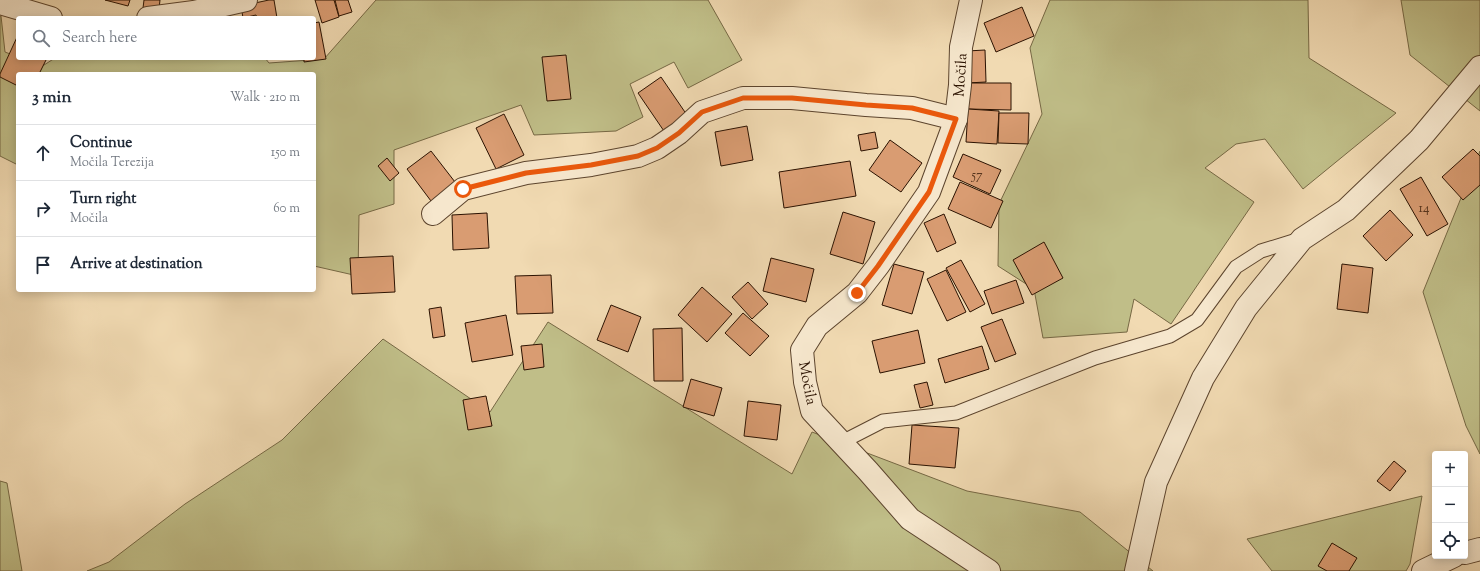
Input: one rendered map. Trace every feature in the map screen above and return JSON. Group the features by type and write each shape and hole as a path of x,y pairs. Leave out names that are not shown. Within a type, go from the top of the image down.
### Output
{"street":[{"path":"163,16 194,12 246,0"},
{"name":"Močila","path":"972,0 961,47 960,85 956,119 929,192 878,266 857,293 818,326 802,350 805,382 812,411 842,442 910,519 989,571"},
{"path":"0,3 44,16"},
{"path":"1136,571 1156,482 1202,378 1246,308 1302,239 1346,210 1419,140 1480,67"},
{"path":"433,214 463,189 526,173 591,165 638,156 657,148 679,133 702,112 743,98 792,98 912,108 956,119"},
{"path":"1468,552 1480,549"},
{"path":"1423,571 1448,559"}],"lane":[{"path":"842,442 883,421 956,413 1095,358 1170,336 1197,320 1236,267 1261,251 1302,239"}],"shaded area":[{"path":"376,0 708,0 742,60 688,88 674,62 630,84 643,117 616,131 534,135 521,105 394,150 394,204 359,215 358,276 316,266 316,72 16,72 16,164 0,156 0,16 5,52 16,56 16,60 25,60 44,65 52,60 267,60 269,63 324,59"},
{"path":"1050,0 1308,0 1309,58 1396,113 1303,189 1265,139 1236,144 1205,168 1254,202 1171,324 1134,299 1127,332 1043,338 1034,289 998,266 999,204 1042,114 1030,48"},
{"path":"1401,0 1480,0 1480,111 1410,55"},
{"path":"1480,151 1480,454 1466,426 1423,292"},
{"path":"548,322 792,474 812,432 967,491 1080,512 1153,571 87,571 109,562 185,504 282,440 383,339 490,412"},
{"path":"0,481 7,483 22,571 0,571"},
{"path":"1422,496 1410,564 1406,571 1272,571 1247,539"}],"building":[{"path":"105,0 130,0 128,6"},
{"path":"144,0 160,0 159,9 143,8"},
{"path":"274,0 277,16 243,16 241,6"},
{"path":"315,0 334,0 339,17 322,23"},
{"path":"335,0 348,0 352,12 339,16"},
{"path":"1022,7 1034,36 996,52 984,23"},
{"path":"319,22 326,59 304,62 304,60 316,60 316,23"},
{"path":"16,39 16,60 46,60 40,72 16,72 16,85 0,77"},
{"path":"985,50 986,82 967,83 967,51"},
{"path":"566,55 571,99 547,101 542,57"},
{"path":"661,77 689,118 666,134 638,93"},
{"path":"969,83 1011,83 1011,110 968,109"},
{"path":"968,109 999,111 997,144 966,142"},
{"path":"999,113 1029,113 1028,144 998,143"},
{"path":"504,114 524,155 496,169 476,128"},
{"path":"747,126 753,160 721,166 715,132"},
{"path":"875,132 878,148 861,151 858,135"},
{"path":"890,140 922,163 901,192 869,170"},
{"path":"1473,149 1480,156 1480,185 1463,200 1442,177"},
{"path":"431,151 455,182 431,201 407,169"},
{"path":"963,154 1001,170 990,194 953,177"},
{"path":"387,158 399,173 390,181 378,166"},
{"path":"850,161 856,196 784,208 779,172"},
{"path":"1421,177 1448,224 1427,236 1400,189"},
{"path":"960,182 1003,201 991,228 948,209"},
{"path":"1390,210 1413,235 1386,261 1363,236"},
{"path":"843,212 875,222 863,264 830,254"},
{"path":"487,213 489,248 453,250 452,215"},
{"path":"944,214 956,243 937,252 924,223"},
{"path":"1044,242 1063,278 1032,295 1013,260"},
{"path":"393,256 395,292 352,294 350,258"},
{"path":"771,258 814,269 806,302 763,291"},
{"path":"961,260 985,304 970,312 946,268"},
{"path":"894,264 924,272 912,314 882,305"},
{"path":"1342,264 1373,268 1368,313 1337,309"},
{"path":"946,270 966,312 947,321 927,279"},
{"path":"551,275 553,313 517,314 515,276"},
{"path":"1016,280 1024,303 992,314 984,291"},
{"path":"748,282 768,304 752,319 732,297"},
{"path":"702,287 732,314 707,342 678,315"},
{"path":"611,305 641,317 628,352 597,340"},
{"path":"441,307 445,336 433,338 429,309"},
{"path":"743,313 769,336 750,356 725,333"},
{"path":"506,315 513,355 472,362 465,323"},
{"path":"1002,319 1016,354 995,362 981,327"},
{"path":"682,328 683,381 654,381 653,329"},
{"path":"918,330 925,363 880,373 872,341"},
{"path":"542,344 544,367 524,370 521,346"},
{"path":"982,346 989,369 945,383 938,359"},
{"path":"691,379 722,388 714,416 683,407"},
{"path":"927,382 933,405 920,408 914,385"},
{"path":"486,396 492,426 468,430 463,400"},
{"path":"748,401 781,405 777,440 744,436"},
{"path":"912,425 959,428 955,468 909,464"},
{"path":"1394,461 1406,471 1390,491 1377,481"},
{"path":"1332,543 1357,558 1349,571 1327,571 1318,566"}],"route":[{"path":"463,189 526,173 591,165 638,156 657,148 679,133 702,112 743,98 792,98 912,108 956,119 929,192 878,266 857,293"}]}
